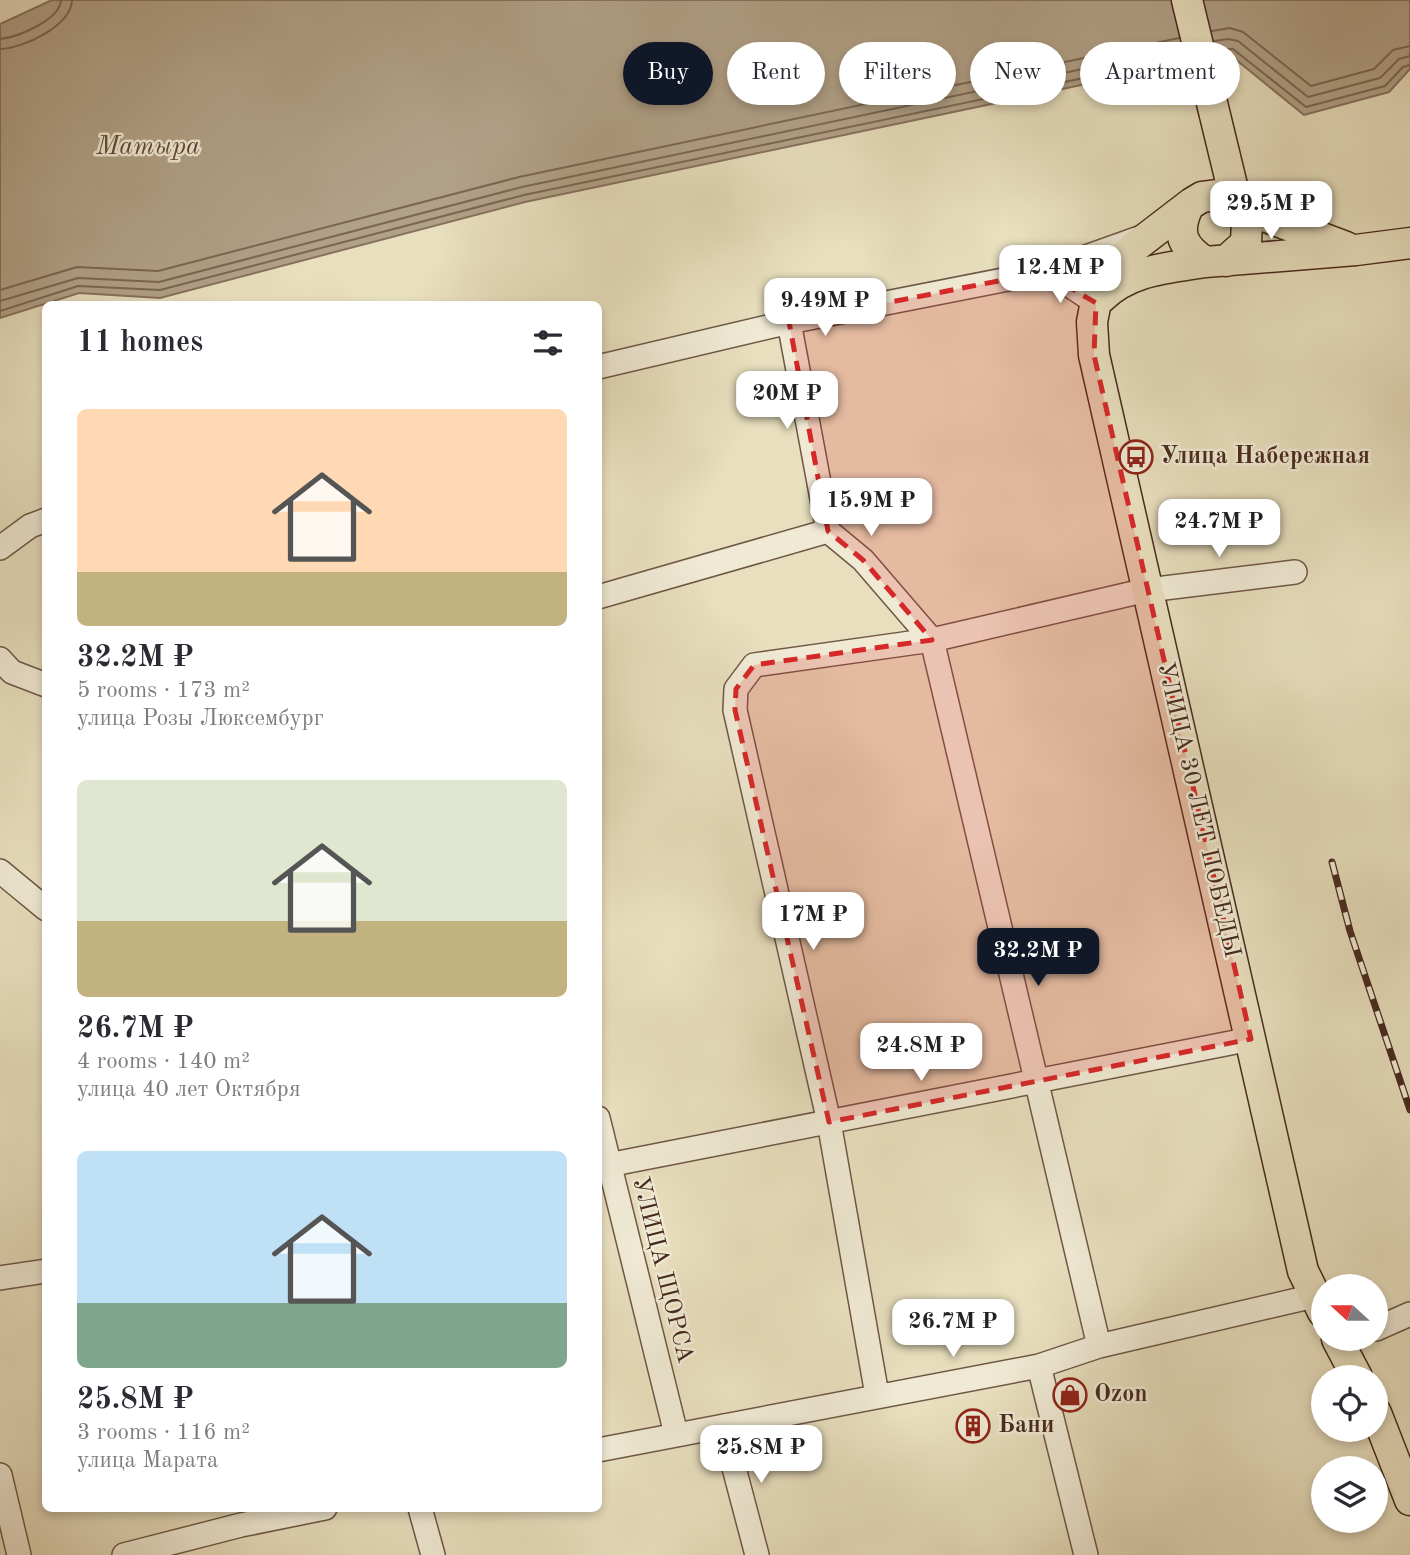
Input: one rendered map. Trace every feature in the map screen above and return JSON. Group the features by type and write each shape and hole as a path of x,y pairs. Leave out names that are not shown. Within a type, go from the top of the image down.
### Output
{"main road":[{"path":"1187,0 1215,124 1238,204 1247,220 1246,243 1216,261"},
{"path":"1215,124 1194,203 1181,223 1181,236 1188,251 1216,261"},
{"path":"1194,203 1219,195 1356,250"},
{"name":"УЛИЦА 30 ЛЕТ ПОБЕДЫ","path":"1194,203 1111,269 1099,286 1092,322 1094,355 1141,592 1251,1039 1303,1271 1311,1288"},
{"path":"1096,303 1114,285 1138,274 1216,261 1410,243"},
{"path":"1387,1442 1410,1500"}],"street":[{"path":"602,366 789,322 1044,272 1153,233"},
{"path":"1044,272 1060,279 1096,303"},
{"path":"789,322 828,531 863,560 932,640 1039,1083 1099,1346"},
{"path":"0,548 30,526 42,522"},
{"path":"602,596 828,531"},
{"path":"877,1395 829,1122 735,710 736,689 754,665 932,640 1141,592 1295,572"},
{"path":"0,659 12,672 42,683"},
{"path":"0,871 42,906"},
{"path":"604,1166 1039,1083 1251,1039"},
{"name":"УЛИЦА ЩОРСА","path":"604,1166 676,1434"},
{"path":"0,1278 42,1272"},
{"path":"602,1449 1039,1366 1099,1346 1311,1306"},
{"path":"1388,1324 1410,1314"},
{"path":"1039,1366 1086,1555"},
{"path":"723,1426 757,1555"},
{"path":"0,1475 19,1555"},
{"path":"124,1555 200,1546 239,1517 287,1512"},
{"path":"421,1512 433,1555"}],"highlighted area":[{"path":"1044,272 1096,303 1094,355 1251,1039 829,1122 735,710 736,689 754,665 932,640 863,560 828,531 789,322"}],"water":[{"name":"Матыра","path":"52,0 1410,0 1410,69 1389,92 1304,115 1240,63 1240,42 1080,42 1080,85 1066,88 1066,42 970,42 970,105 986,105 525,202 160,298 79,293 54,301 42,301 42,305 0,318 0,24"}],"railway":[{"path":"1332,862 1350,931 1410,1110"}],"place":[{"name":"Улица Набережная","path":"1136,457"},
{"name":"Ozon","path":"1070,1395"},
{"name":"Бани","path":"973,1426"}]}
